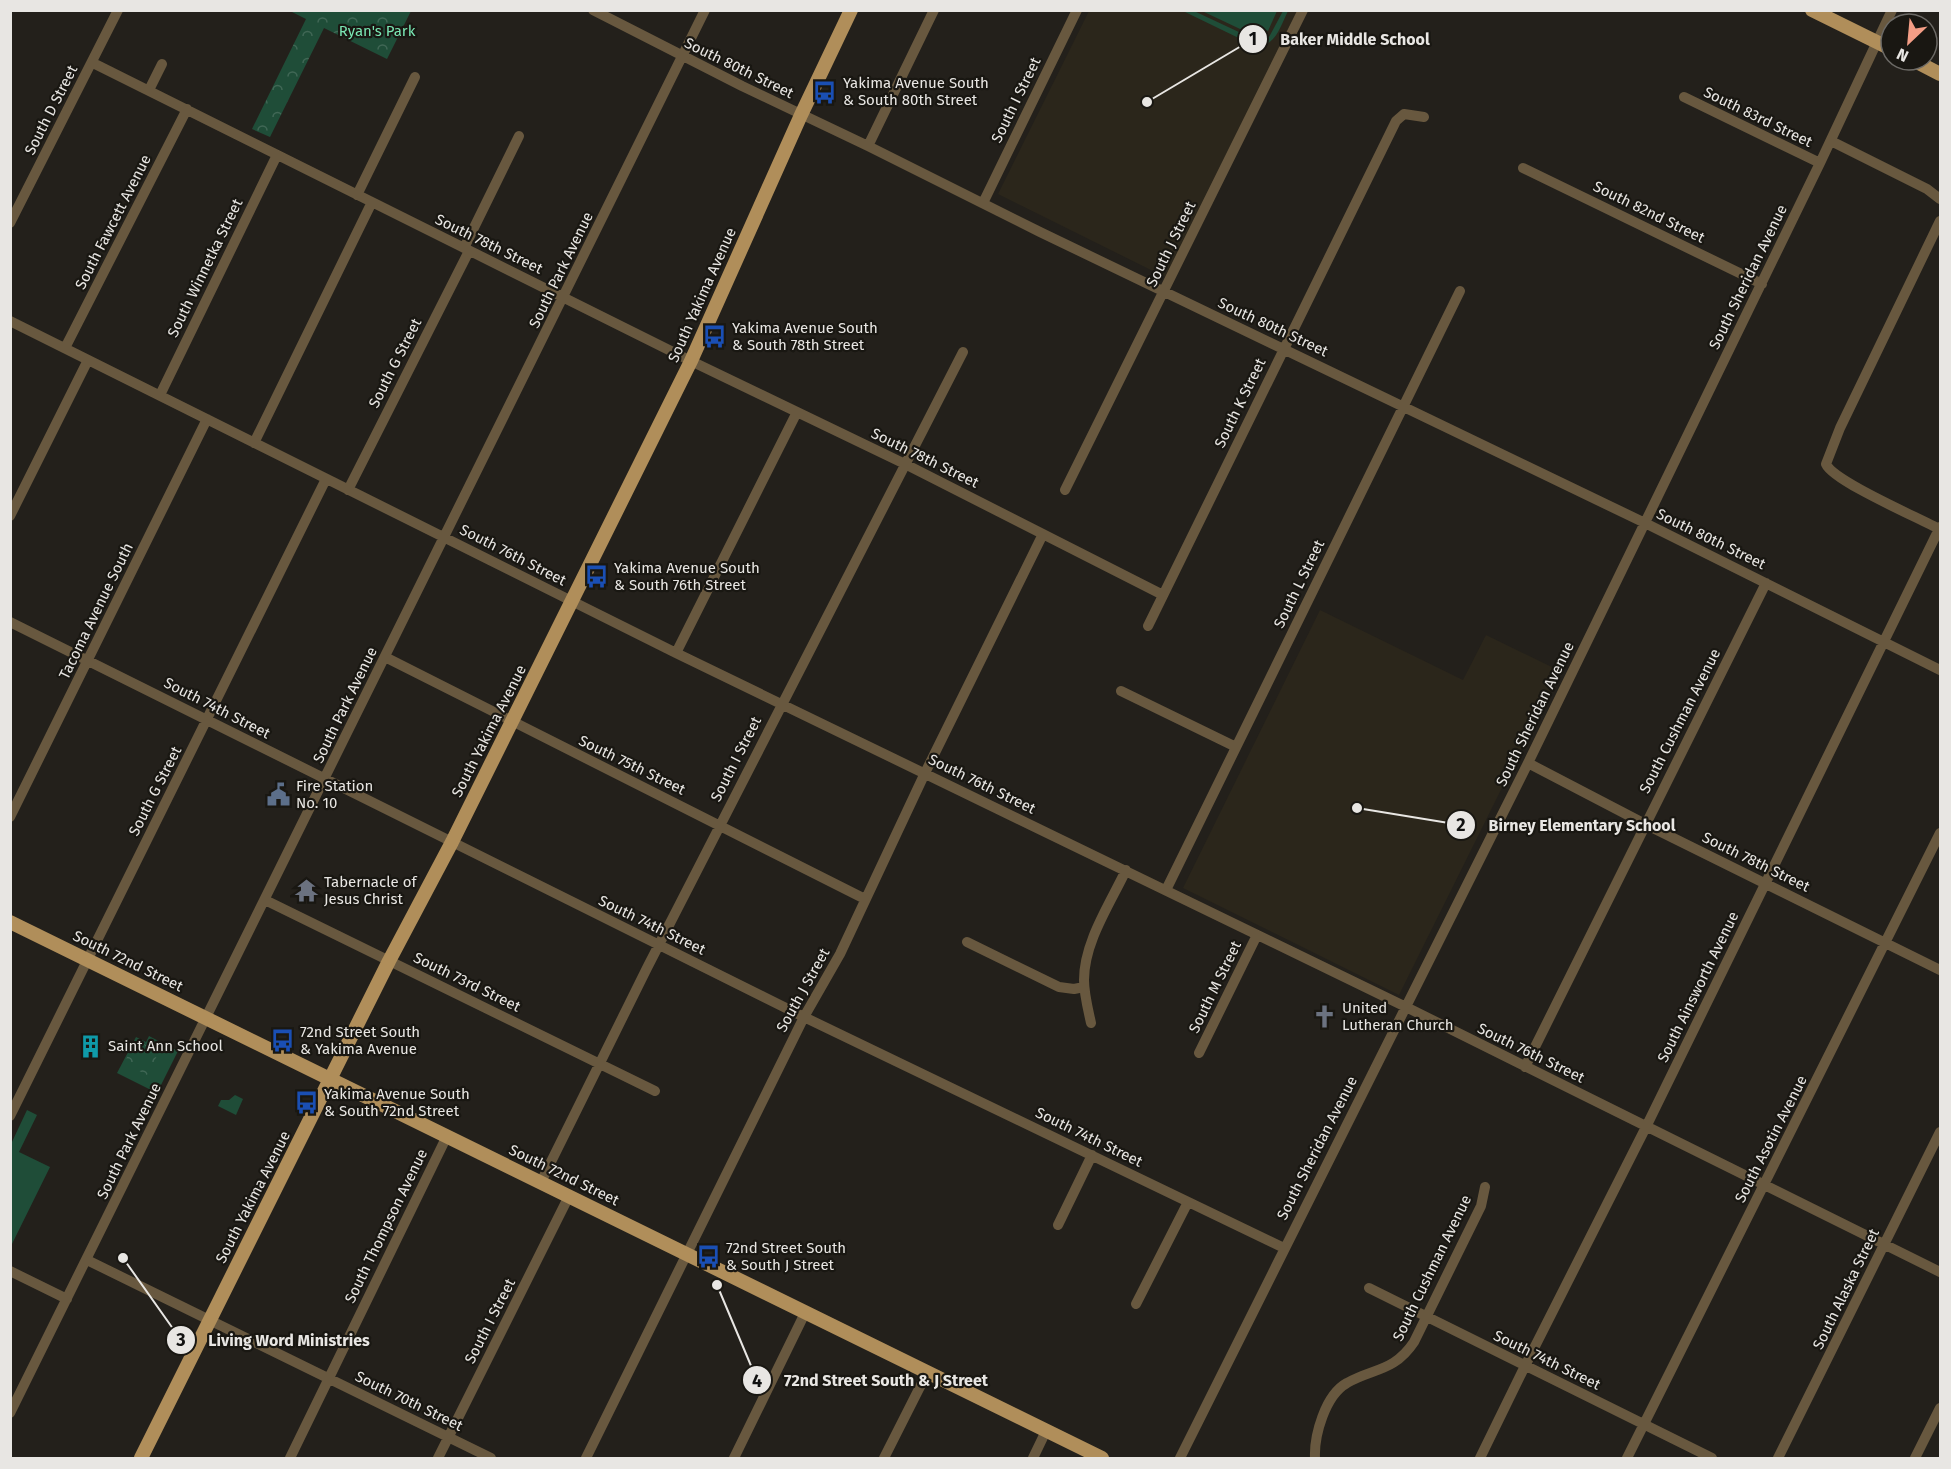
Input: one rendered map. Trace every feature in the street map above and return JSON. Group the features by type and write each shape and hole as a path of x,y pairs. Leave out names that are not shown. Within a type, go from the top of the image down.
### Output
{"main road":[{"name":"South Yakima Avenue","path":"141,1458 389,961 452,842 691,361 801,115 851,10"},
{"path":"1812,10 1877,42"},
{"name":"South 72nd Street","path":"10,922 1102,1458"}],"street":[{"name":"South D Street","path":"10,223 118,10"},
{"name":"South 80th Street","path":"592,10 801,115 1163,292 1645,523 1941,670"},
{"name":"South Park Avenue","path":"10,1413 705,10"},
{"path":"868,146 934,10"},
{"name":"South I Street","path":"983,203 1077,10"},
{"name":"South J Street","path":"1065,490 1303,10"},
{"name":"South Sheridan Avenue","path":"1180,1458 1528,763 1762,284 1892,10"},
{"name":"South 78th Street","path":"93,63 466,250 905,464 1163,595"},
{"path":"149,90 162,64"},
{"path":"357,195 415,77"},
{"name":"South 83rd Street","path":"1684,97 1820,164"},
{"name":"South Fawcett Avenue","path":"65,348 187,109"},
{"name":"South K Street","path":"1148,626 1391,130 1402,114 1424,117"},
{"name":"South G Street","path":"348,490 466,250 519,136"},
{"name":"South 83rd Street","path":"1831,141 1927,189 1941,199"},
{"name":"South Winnetka Street","path":"160,395 277,154"},
{"name":"South 82nd Street","path":"1523,168 1762,284"},
{"path":"254,443 372,202"},
{"path":"1940,528 1848,483 1834,474 1826,465 1840,428 1941,221"},
{"name":"South L Street","path":"1166,890 1460,291"},
{"name":"South 76th Street","path":"10,321 676,654 1126,870 1941,1272"},
{"name":"South I Street","path":"541,1182 781,704 963,352"},
{"path":"10,516 88,360"},
{"path":"676,654 797,412"},
{"name":"Tacoma Avenue South","path":"10,817 207,419"},
{"name":"South G Street","path":"10,1116 326,479"},
{"name":"South Ainsworth Avenue","path":"1480,1458 1646,1127 1940,528"},
{"name":"South J Street","path":"586,1458 804,1017 840,954 925,773 1043,534"},
{"name":"South Cushman Avenue","path":"1525,1067 1766,583"},
{"name":"South 74th Street","path":"10,622 804,1017 1284,1248"},
{"name":"South 75th Street","path":"385,657 738,837 865,899"},
{"path":"1121,691 1236,747"},
{"name":"South 78th Street","path":"1528,763 1645,824 1941,970"},
{"name":"South Asotin Avenue","path":"1627,1458 1941,833"},
{"path":"1091,1023 1084,987 1090,948 1126,870"},
{"name":"South 73rd Street","path":"265,900 655,1091"},
{"name":"South M Street","path":"1199,1053 1257,935"},
{"path":"967,942 1059,987 1074,989 1084,987"},
{"name":"South Alaska Street","path":"1778,1458 1941,1132"},
{"name":"South Thompson Avenue","path":"290,1458 447,1136"},
{"path":"1058,1225 1092,1155"},
{"name":"South Cushman Avenue","path":"1315,1458 1316,1438 1320,1425 1339,1388 1350,1381 1376,1372 1407,1353 1428,1317 1481,1206 1485,1187"},
{"name":"South I Street","path":"438,1458 569,1196"},
{"path":"1136,1304 1188,1202"},
{"name":"South 70th Street","path":"87,1260 491,1458"},
{"path":"10,1271 67,1299"},
{"name":"South 74th Street","path":"1369,1288 1712,1458"},
{"path":"734,1458 806,1312"},
{"path":"884,1458 927,1373"},
{"path":"1915,1458 1941,1408"},
{"path":"1033,1458 1046,1431"}],"shaded area":[{"path":"1089,11 1297,11 1165,277 998,194"},
{"path":"1320,610 1463,680 1486,635 1560,671 1399,995 1183,888"}],"green space":[{"path":"1277,10 1268,31 1262,28 1257,37 1202,11"},
{"name":"Ryan's Park","path":"290,11 411,11 387,59 324,28 270,137 252,129 306,19"},
{"path":"1183,11 1194,11 1258,41 1269,37 1283,11 1288,11 1279,31 1271,41 1259,46"},
{"path":"149,1036 178,1051 157,1093 117,1073 136,1037 146,1042"},
{"path":"136,1040 159,1052 147,1075 124,1063"},
{"path":"235,1095 243,1099 236,1115 218,1106 221,1100 229,1100"},
{"path":"27,1110 37,1115 19,1152 50,1167 11,1246 11,1144"}],"place":[{"name":"Yakima Avenue South & South 80th Street","path":"825,92"},
{"name":"Baker Middle School","path":"1147,102"},
{"name":"Yakima Avenue South & South 78th Street","path":"714,337"},
{"name":"Yakima Avenue South & South 76th Street","path":"596,577"},
{"name":"Fire Station No. 10","path":"278,795"},
{"name":"Birney Elementary School","path":"1357,808"},
{"name":"Tabernacle of Jesus Christ","path":"306,891"},
{"name":"United Lutheran Church","path":"1324,1017"},
{"name":"72nd Street South & Yakima Avenue","path":"282,1041"},
{"name":"Saint Ann School","path":"90,1046"},
{"name":"Yakima Avenue South & South 72nd Street","path":"306,1103"},
{"name":"72nd Street South & South J Street","path":"708,1257"},
{"name":"Living Word Ministries","path":"123,1258"},
{"name":"72nd Street South & J Street","path":"717,1285"}]}
